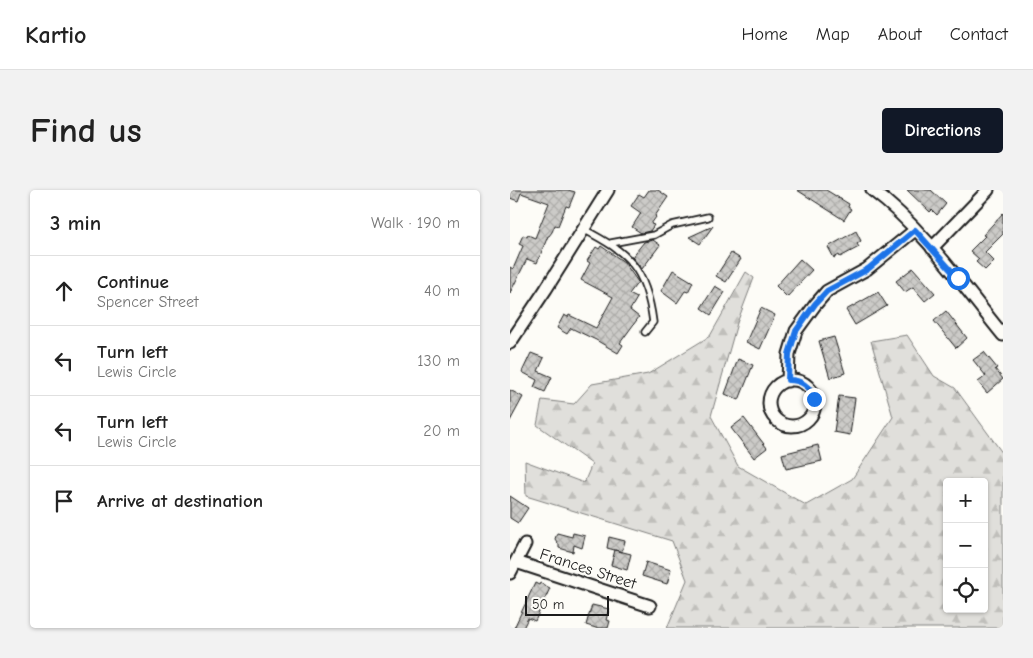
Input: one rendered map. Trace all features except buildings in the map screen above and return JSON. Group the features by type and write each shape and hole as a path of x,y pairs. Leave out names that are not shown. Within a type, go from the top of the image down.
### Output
{"street":[{"path":"510,343 608,190"},
{"path":"872,190 897,211 932,248 1003,335"},
{"path":"932,248 988,190"},
{"path":"788,380 789,354 796,331 815,304 827,291 868,269 915,230"},
{"path":"788,380 802,383 812,392 814,399 815,406 809,418 797,426 782,424 776,420 769,408 769,400 775,387 788,380"},
{"path":"510,573 525,544"},
{"name":"Frances Street","path":"516,562 650,606"}],"lane":[{"path":"611,243 654,235 672,224 708,217"},
{"path":"583,229 611,243 633,263 640,273 652,308 653,322 645,332"}],"green space":[{"path":"746,272 754,278 737,323 711,416 738,466 806,505 852,479 893,417 871,341 907,335 934,376 955,388 1003,454 1003,628 667,628 687,580 672,541 526,496 525,461 584,483 592,464 537,425 542,400 574,404 592,384 648,374 710,336"}],"route":[{"path":"814,399 808,387 795,380 788,380 789,354 796,331 802,320 827,291 868,269 915,230 958,278"}]}
